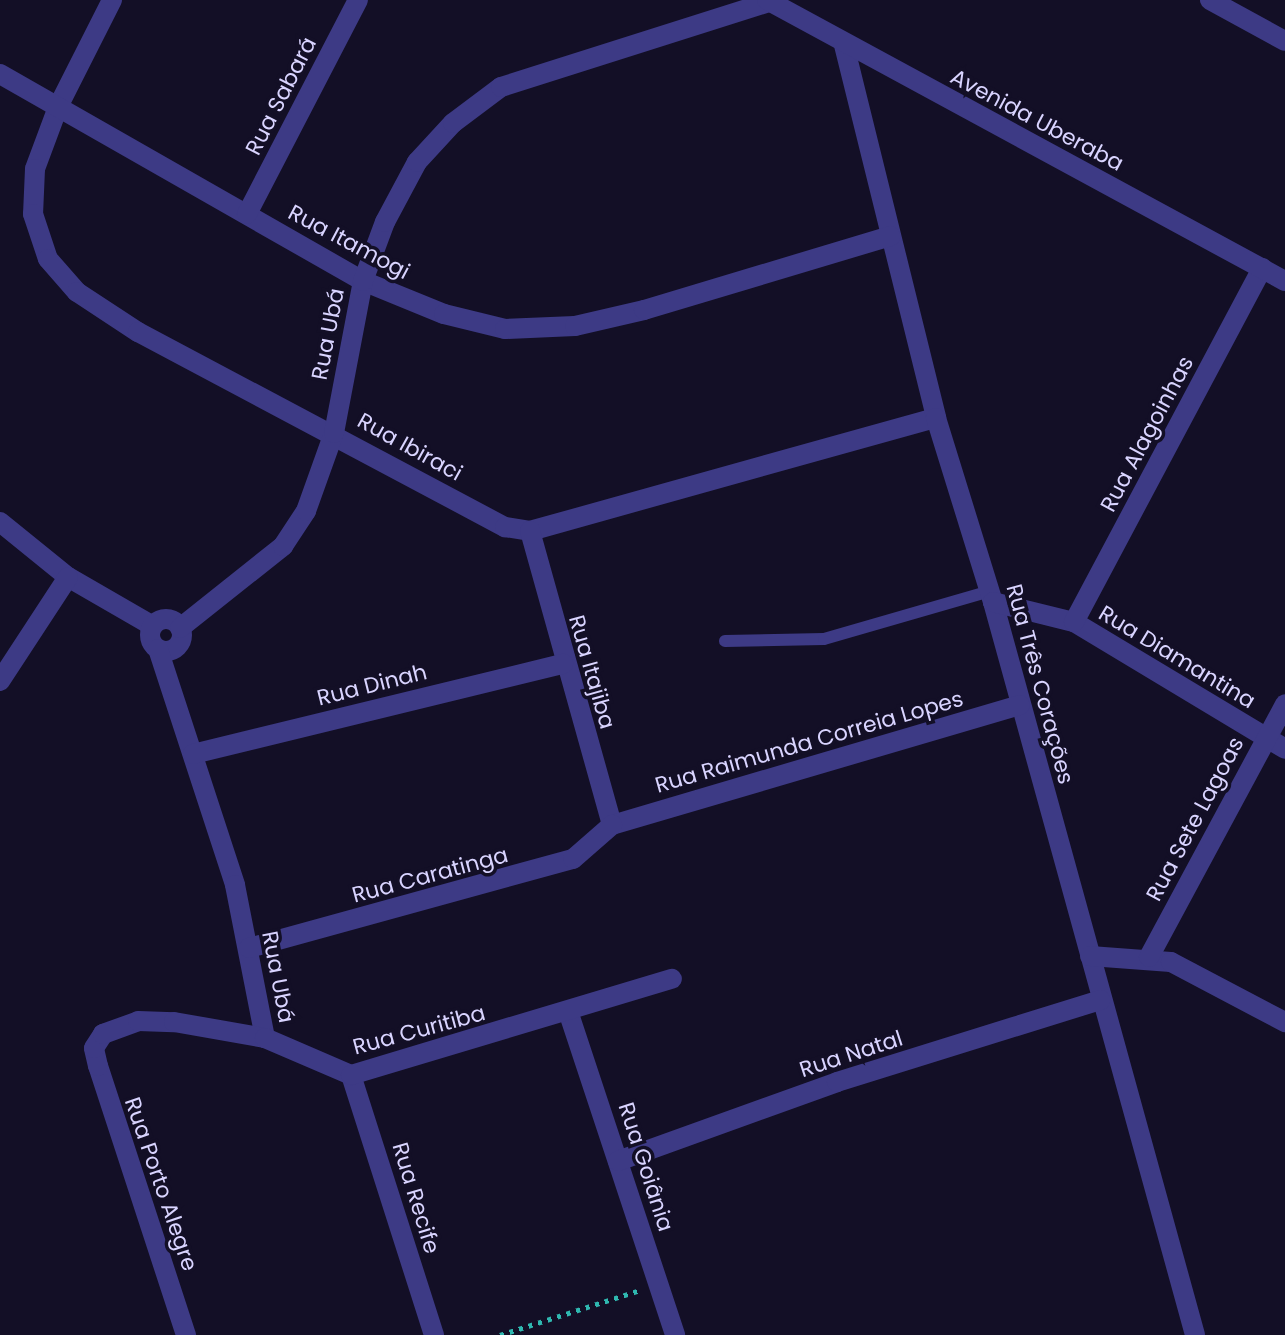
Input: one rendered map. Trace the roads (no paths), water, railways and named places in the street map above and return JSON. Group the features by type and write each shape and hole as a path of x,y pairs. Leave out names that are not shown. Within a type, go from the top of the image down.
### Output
{"street":[{"name":"Rua Ibiraci","path":"112,0 58,107 35,169 33,214 48,259 77,292 138,332 334,433 505,527 530,531"},
{"name":"Rua Sabará","path":"247,214 358,0"},
{"path":"1210,0 1285,41"},
{"name":"Avenida Uberaba","path":"772,1 844,45 1285,281"},
{"name":"Rua Ubá","path":"180,628 283,546 306,511 334,433 363,281 385,222 417,162 453,123 501,87 772,1"},
{"name":"Rua Três Corações","path":"844,45 936,418 991,597 1195,1335"},
{"name":"Rua Itamogi","path":"0,74 363,281 444,314 505,329 575,326 890,236"},
{"name":"Rua Alagoinhas","path":"1074,622 1262,268"},
{"path":"530,531 936,418"},
{"path":"0,522 68,577 153,626"},
{"name":"Rua Itajiba","path":"530,531 563,664 612,825"},
{"path":"0,681 68,577"},
{"name":"Rua Diamantina","path":"991,597 1074,622 1285,749"},
{"path":"167,619 180,628 177,647 158,649 151,642 153,626 167,619"},
{"name":"Rua Ubá","path":"158,649 193,754 249,948 265,1038"},
{"name":"Rua Dinah","path":"193,754 563,664"},
{"name":"Rua Sete Lagoas","path":"1149,957 1285,704"},
{"name":"Rua Raimunda Correia Lopes","path":"612,825 1020,705"},
{"name":"Rua Caratinga","path":"249,948 573,859 612,825"},
{"path":"1090,956 1149,957 1171,962 1285,1022"},
{"name":"Rua Curitiba","path":"94,1048 103,1034 138,1021 174,1022 265,1038 351,1075 569,1014 672,979"},
{"name":"Rua Natal","path":"618,1161 837,1082 1101,1000"},
{"name":"Rua Goiânia","path":"569,1014 675,1335"},
{"name":"Rua Porto Alegre","path":"94,1048 186,1335"},
{"name":"Rua Recife","path":"351,1075 434,1335"}],"lane":[{"path":"725,641 824,639 991,597"}]}
